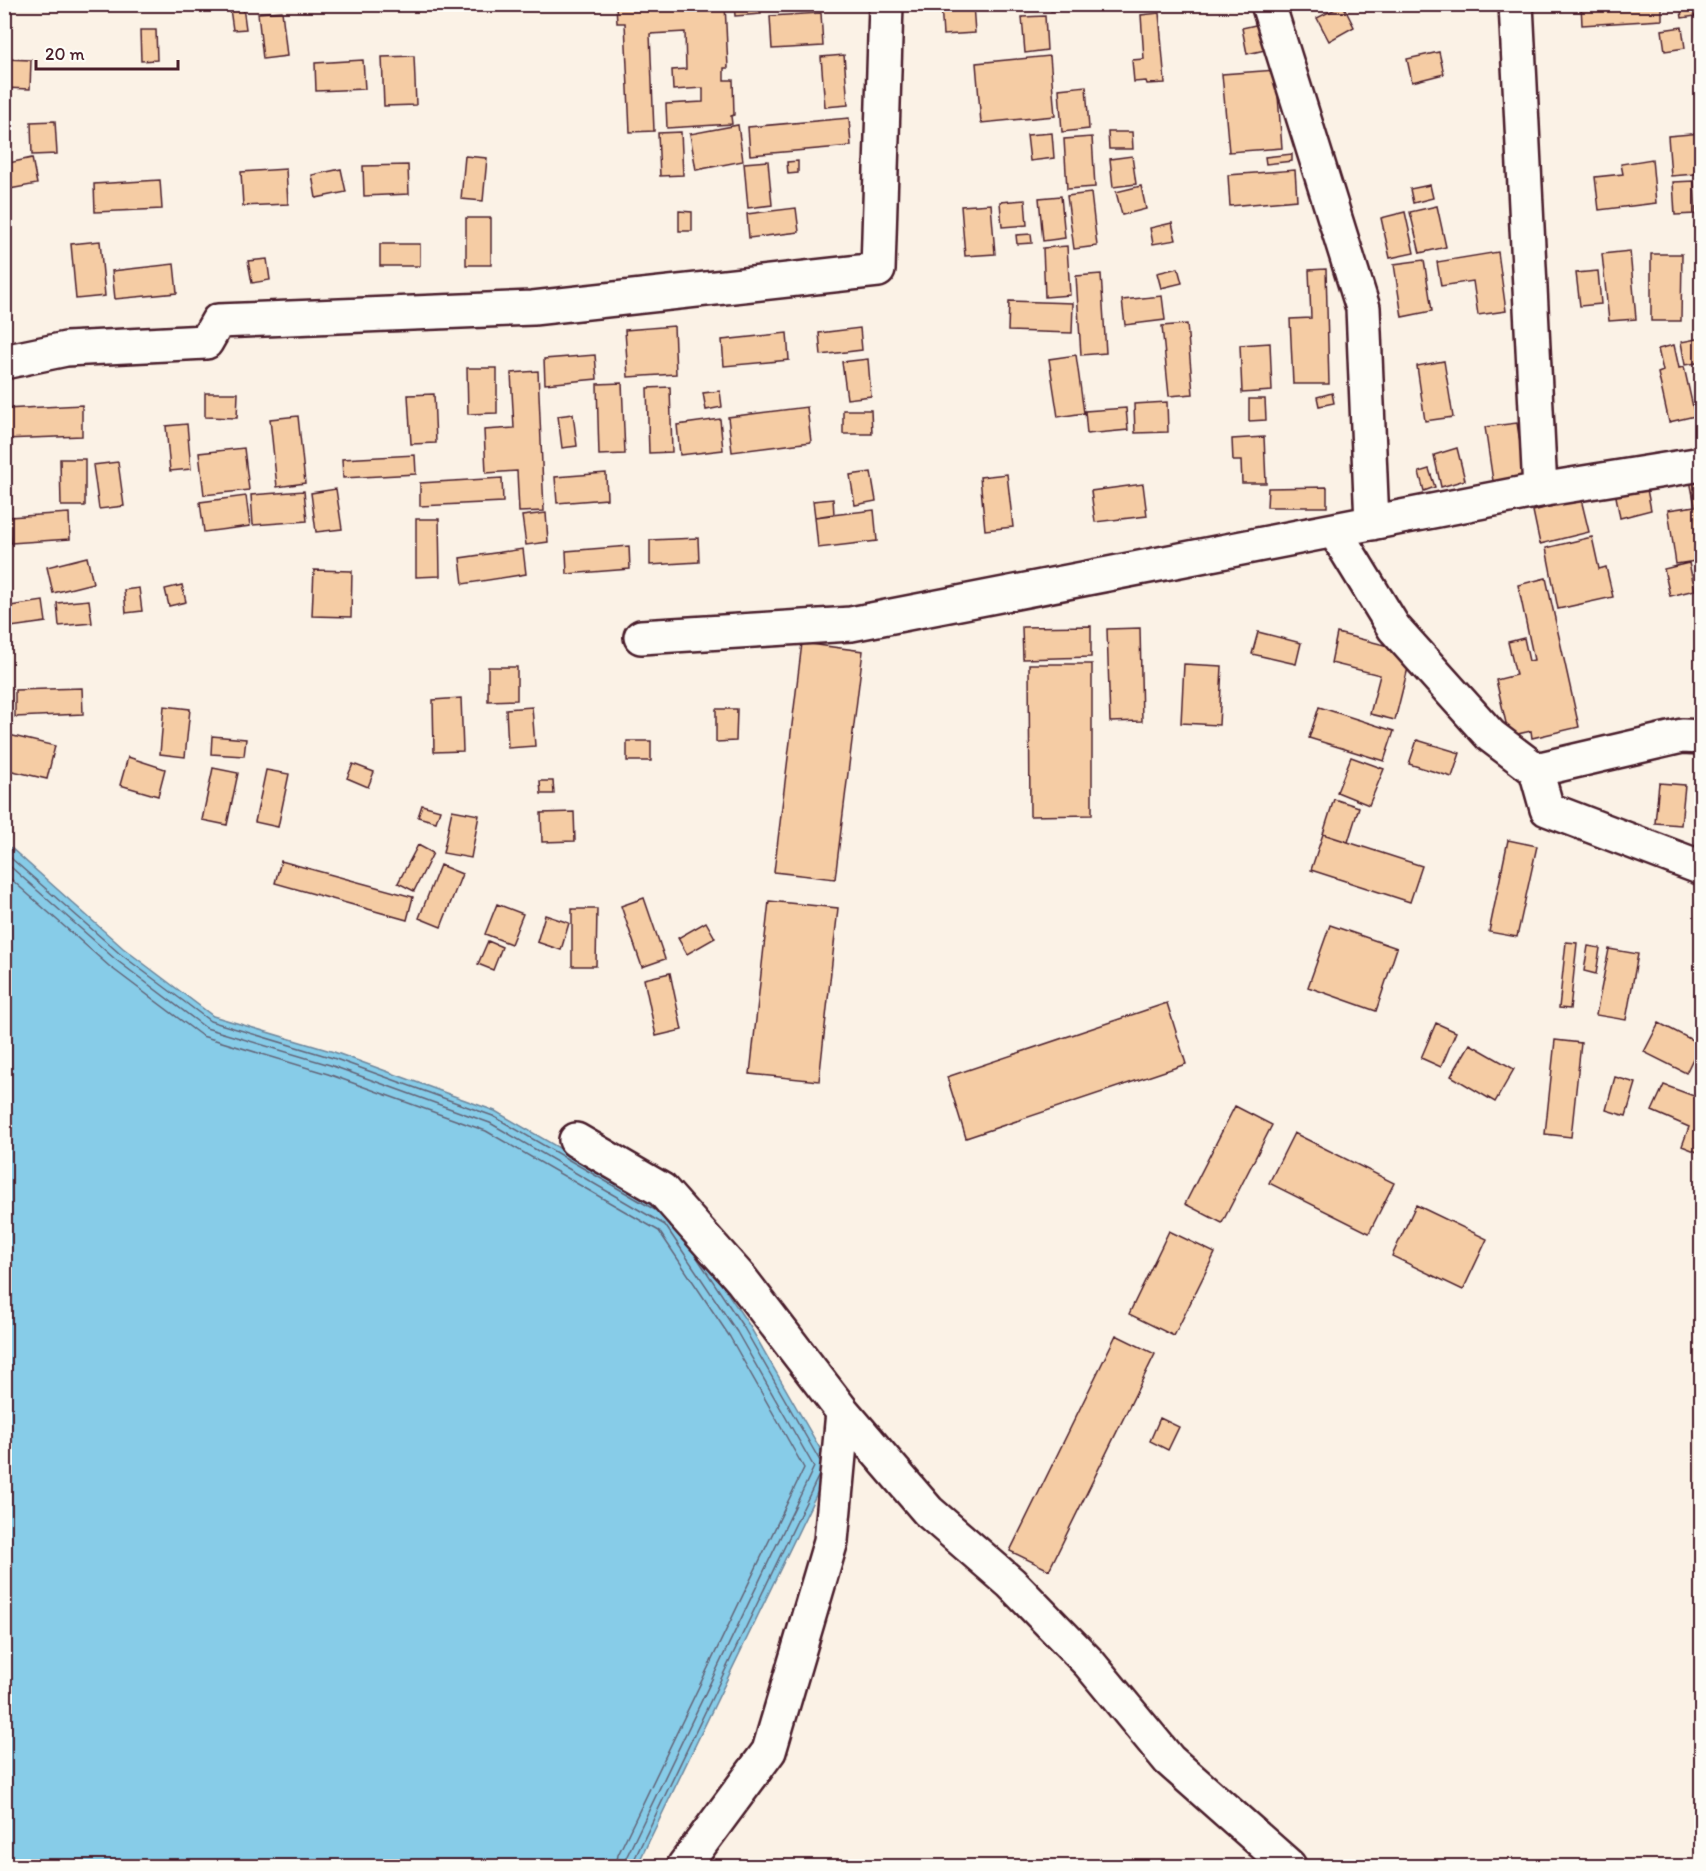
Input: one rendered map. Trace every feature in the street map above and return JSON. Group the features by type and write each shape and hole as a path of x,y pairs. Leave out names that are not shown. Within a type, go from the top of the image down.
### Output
{"street":[{"path":"4,362 66,349 206,342 218,321 533,308 879,270 886,4"},
{"path":"1268,4 1363,308 1372,523"},
{"path":"1516,4 1540,490"},
{"path":"640,637 850,624 1540,490 1701,464"},
{"path":"1334,530 1394,628 1491,736 1536,770 1547,809 1701,868"},
{"path":"1536,770 1682,736 1701,737"},
{"path":"576,1140 662,1190 741,1279 843,1412 928,1511 1011,1583 1089,1664 1169,1760 1288,1866"},
{"path":"684,1866 769,1751 831,1541 843,1412"}],"water":[{"path":"4,846 11,848 123,948 213,1016 334,1052 495,1111 675,1215 749,1325 830,1466 637,1866 5,1866"}],"building":[{"path":"616,4 725,4 728,68 724,68 724,80 733,80 732,124 667,128 666,104 703,102 703,88 673,90 672,70 686,69 685,32 650,34 654,131 630,132 625,23 617,23"},
{"path":"734,4 760,4 761,14 735,16"},
{"path":"941,4 973,4 975,33 943,35"},
{"path":"1003,4 1043,4 1043,5 1003,8"},
{"path":"1051,4 1120,4 1051,11"},
{"path":"1581,4 1662,4 1662,20 1582,25"},
{"path":"1680,4 1702,4 1702,15 1682,18"},
{"path":"1343,5 1354,27 1329,41 1317,18"},
{"path":"243,7 246,29 233,30 230,9"},
{"path":"282,11 287,56 263,59 258,13"},
{"path":"821,13 823,46 772,49 770,16"},
{"path":"1159,13 1165,83 1134,82 1132,60 1144,59 1141,15"},
{"path":"1045,16 1047,50 1025,53 1022,17"},
{"path":"1260,24 1265,50 1247,54 1242,28"},
{"path":"1682,27 1685,48 1665,51 1662,30"},
{"path":"140,30 156,30 157,60 141,61"},
{"path":"1439,52 1444,74 1412,82 1407,59"},
{"path":"844,55 848,105 825,107 821,57"},
{"path":"414,56 416,105 384,106 382,57"},
{"path":"1050,56 1055,116 981,123 976,63"},
{"path":"4,59 31,60 30,89 4,88"},
{"path":"363,60 365,89 316,91 315,63"},
{"path":"1276,70 1282,148 1229,152 1222,74"},
{"path":"1086,86 1089,129 1062,132 1059,89"},
{"path":"849,118 851,146 750,155 748,127"},
{"path":"55,121 57,154 32,155 31,122"},
{"path":"738,125 743,161 696,170 690,134"},
{"path":"681,132 683,175 660,176 658,133"},
{"path":"1108,132 1132,132 1133,149 1109,149"},
{"path":"1052,133 1054,158 1030,161 1027,135"},
{"path":"1702,133 1702,163 1695,164 1695,174 1671,176 1668,136"},
{"path":"1092,137 1095,187 1067,189 1064,139"},
{"path":"1292,154 1292,161 1266,164 1265,157"},
{"path":"465,156 487,158 483,201 461,199"},
{"path":"1132,156 1136,184 1113,187 1110,159"},
{"path":"32,158 37,184 4,190 4,164"},
{"path":"1652,159 1656,203 1599,210 1595,177 1623,174 1621,164"},
{"path":"768,161 772,205 748,208 744,163"},
{"path":"798,161 798,173 788,174 787,162"},
{"path":"408,165 409,194 364,196 363,166"},
{"path":"286,169 288,204 243,206 241,172"},
{"path":"341,169 346,192 316,198 312,175"},
{"path":"1295,170 1297,200 1230,206 1228,175"},
{"path":"160,180 162,209 95,212 94,184"},
{"path":"1694,181 1696,214 1675,215 1673,182"},
{"path":"1430,185 1433,198 1413,203 1410,189"},
{"path":"1141,186 1146,209 1122,215 1116,192"},
{"path":"1091,193 1097,246 1074,249 1067,196"},
{"path":"1061,196 1065,238 1043,241 1039,198"},
{"path":"1025,200 1027,225 1002,227 1000,202"},
{"path":"991,204 995,254 965,256 961,206"},
{"path":"1437,206 1446,247 1420,253 1410,212"},
{"path":"796,208 799,232 749,238 747,214"},
{"path":"679,211 692,212 692,231 679,231"},
{"path":"1405,212 1414,253 1390,258 1381,218"},
{"path":"466,218 491,218 491,265 466,265"},
{"path":"1172,223 1176,240 1153,244 1150,228"},
{"path":"1031,234 1032,243 1017,244 1016,235"},
{"path":"100,241 105,296 76,299 71,244"},
{"path":"380,244 420,244 420,266 380,266"},
{"path":"1067,246 1070,295 1045,297 1043,248"},
{"path":"1630,251 1636,319 1609,321 1602,254"},
{"path":"1498,252 1506,311 1478,315 1473,281 1441,286 1437,262"},
{"path":"1651,254 1682,254 1681,321 1651,321"},
{"path":"267,259 270,280 252,283 248,261"},
{"path":"1424,260 1432,311 1402,317 1394,264"},
{"path":"174,264 177,293 115,299 112,271"},
{"path":"1178,268 1182,283 1161,288 1157,273"},
{"path":"1326,269 1329,384 1293,384 1290,319 1311,318 1309,270"},
{"path":"1598,271 1601,304 1580,306 1576,273"},
{"path":"1101,274 1106,353 1081,355 1076,276"},
{"path":"1162,296 1165,320 1125,325 1122,300"},
{"path":"1009,301 1073,303 1072,333 1008,331"},
{"path":"1187,324 1193,394 1169,396 1162,326"},
{"path":"674,326 676,374 628,377 625,330"},
{"path":"860,328 862,350 821,355 819,333"},
{"path":"787,333 789,360 724,366 722,340"},
{"path":"1702,338 1702,362 1685,365 1681,342"},
{"path":"1270,343 1272,391 1242,393 1240,345"},
{"path":"1674,345 1679,368 1684,367 1695,416 1669,422 1658,373 1663,371 1658,349"},
{"path":"595,355 597,379 545,384 544,359"},
{"path":"1076,355 1084,413 1058,417 1049,359"},
{"path":"868,359 871,396 847,399 842,362"},
{"path":"1444,361 1453,417 1425,421 1417,366"},
{"path":"467,368 497,368 497,413 468,414"},
{"path":"538,371 544,511 519,512 517,471 486,473 484,430 514,428 511,373"},
{"path":"622,383 625,454 599,455 597,384"},
{"path":"1698,386 1702,386 1702,406"},
{"path":"670,387 672,452 649,453 647,388"},
{"path":"720,391 722,407 706,410 703,393"},
{"path":"205,393 238,393 237,418 205,417"},
{"path":"1332,393 1334,403 1319,406 1317,397"},
{"path":"434,394 436,443 411,444 408,395"},
{"path":"1249,399 1265,399 1266,420 1249,421"},
{"path":"1167,402 1168,432 1135,433 1134,404"},
{"path":"82,405 82,436 4,439 4,409"},
{"path":"807,407 811,442 732,452 728,417"},
{"path":"1126,408 1128,430 1087,434 1085,411"},
{"path":"843,410 871,410 872,434 843,434"},
{"path":"573,414 577,446 562,448 558,416"},
{"path":"298,416 305,483 277,487 270,419"},
{"path":"720,419 723,450 680,455 677,425"},
{"path":"1517,423 1525,477 1493,481 1485,427"},
{"path":"187,424 191,469 170,471 166,426"},
{"path":"1264,437 1266,483 1242,483 1241,461 1233,461 1232,439"},
{"path":"244,448 249,490 204,495 199,453"},
{"path":"1457,448 1465,480 1441,487 1434,455"},
{"path":"415,455 416,474 343,478 342,459"},
{"path":"60,459 85,459 85,506 61,506"},
{"path":"118,462 124,506 99,509 93,465"},
{"path":"1429,469 1435,487 1424,491 1419,472"},
{"path":"871,472 876,501 855,505 850,475"},
{"path":"606,473 607,499 557,503 555,477"},
{"path":"1007,474 1013,527 985,530 980,477"},
{"path":"502,478 503,502 420,506 420,483"},
{"path":"1702,478 1702,560 1676,564 1668,510 1695,506 1690,480"},
{"path":"1143,484 1147,516 1095,522 1091,491"},
{"path":"1646,484 1651,510 1620,518 1615,491"},
{"path":"1327,487 1327,507 1267,507 1268,488"},
{"path":"336,489 342,529 316,532 311,493"},
{"path":"304,491 307,521 253,525 251,495"},
{"path":"246,496 250,526 204,532 200,502"},
{"path":"833,499 834,514 815,517 813,501"},
{"path":"1581,499 1589,532 1540,544 1533,511"},
{"path":"874,510 877,541 818,548 815,517"},
{"path":"69,513 70,539 11,543 9,517"},
{"path":"546,513 548,542 526,545 522,516"},
{"path":"416,519 439,519 440,576 416,577"},
{"path":"1592,537 1599,569 1606,567 1613,597 1558,609 1546,548"},
{"path":"698,538 699,562 650,565 650,540"},
{"path":"629,546 630,569 567,574 566,551"},
{"path":"523,549 526,574 463,584 460,558"},
{"path":"87,557 93,583 53,593 47,567"},
{"path":"1689,563 1695,590 1670,596 1664,569"},
{"path":"1702,563 1702,592 1695,565"},
{"path":"314,570 352,571 351,617 312,616"},
{"path":"1546,578 1579,727 1532,738 1531,731 1509,736 1496,680 1516,675 1508,642 1524,638 1529,661 1534,660 1518,585"},
{"path":"182,585 186,602 169,606 165,589"},
{"path":"139,588 142,611 126,613 124,590"},
{"path":"89,600 92,623 59,626 57,603"},
{"path":"43,601 46,622 4,628 4,607"},
{"path":"1091,626 1091,657 1023,659 1022,627"},
{"path":"1140,628 1142,721 1110,722 1107,629"},
{"path":"1258,632 1301,643 1296,664 1252,654"},
{"path":"1337,633 1412,652 1395,720 1370,714 1380,675 1331,663"},
{"path":"802,643 863,651 835,879 774,872"},
{"path":"1029,664 1092,664 1092,815 1030,816"},
{"path":"1184,664 1222,666 1219,725 1181,723"},
{"path":"488,667 517,667 517,700 488,701"},
{"path":"82,688 83,714 15,717 15,690"},
{"path":"461,698 463,751 434,752 433,700"},
{"path":"164,706 190,709 185,757 160,754"},
{"path":"532,707 535,746 508,748 506,709"},
{"path":"1319,707 1394,731 1384,761 1309,738"},
{"path":"716,709 737,709 736,741 716,742"},
{"path":"9,735 55,746 47,779 4,769 4,753"},
{"path":"212,736 246,739 244,756 211,754"},
{"path":"1417,740 1460,753 1452,777 1409,764"},
{"path":"627,741 651,741 651,761 627,761"},
{"path":"128,757 165,769 158,796 120,785"},
{"path":"1351,757 1384,769 1369,805 1337,792"},
{"path":"353,764 374,772 368,787 347,778"},
{"path":"213,768 238,773 227,825 202,820"},
{"path":"266,770 289,774 278,827 255,822"},
{"path":"540,781 553,781 554,794 541,794"},
{"path":"1659,783 1685,785 1681,825 1655,823"},
{"path":"1334,799 1359,807 1348,842 1323,834"},
{"path":"422,805 440,810 436,822 418,817"},
{"path":"452,810 479,815 471,858 443,853"},
{"path":"574,812 575,841 542,842 541,813"},
{"path":"1323,834 1422,866 1410,902 1311,870"},
{"path":"1508,840 1537,846 1517,937 1489,932"},
{"path":"418,845 433,853 414,891 398,883"},
{"path":"281,861 413,897 407,920 275,883"},
{"path":"440,865 462,874 441,927 419,918"},
{"path":"644,898 665,959 642,967 621,906"},
{"path":"769,901 838,908 819,1081 750,1074"},
{"path":"497,904 523,914 511,944 485,934"},
{"path":"572,909 597,909 596,966 572,966"},
{"path":"545,915 569,923 561,950 537,942"},
{"path":"706,922 715,938 687,954 678,938"},
{"path":"1330,925 1397,948 1376,1011 1308,987"},
{"path":"488,941 502,947 493,970 478,964"},
{"path":"1566,942 1577,943 1570,1009 1559,1008"},
{"path":"1588,946 1600,948 1596,974 1584,971"},
{"path":"1609,949 1638,954 1626,1020 1596,1015"},
{"path":"670,973 682,1030 656,1036 644,979"},
{"path":"1167,1003 1186,1064 966,1138 947,1077"},
{"path":"1436,1023 1456,1032 1441,1067 1421,1058"},
{"path":"1659,1023 1700,1044 1686,1073 1644,1052"},
{"path":"1555,1040 1581,1043 1571,1137 1545,1134"},
{"path":"1470,1044 1514,1069 1495,1102 1451,1076"},
{"path":"1615,1077 1636,1083 1626,1116 1606,1110"},
{"path":"1664,1085 1702,1099 1702,1154 1682,1146 1689,1127 1652,1111"},
{"path":"1235,1106 1272,1125 1222,1223 1185,1204"},
{"path":"1294,1133 1394,1183 1369,1233 1269,1183"},
{"path":"1416,1205 1487,1239 1463,1290 1392,1256"},
{"path":"1169,1231 1215,1253 1174,1336 1129,1314"},
{"path":"1116,1335 1155,1354 1049,1570 1010,1551"},
{"path":"1160,1418 1179,1427 1168,1450 1150,1441"}]}
